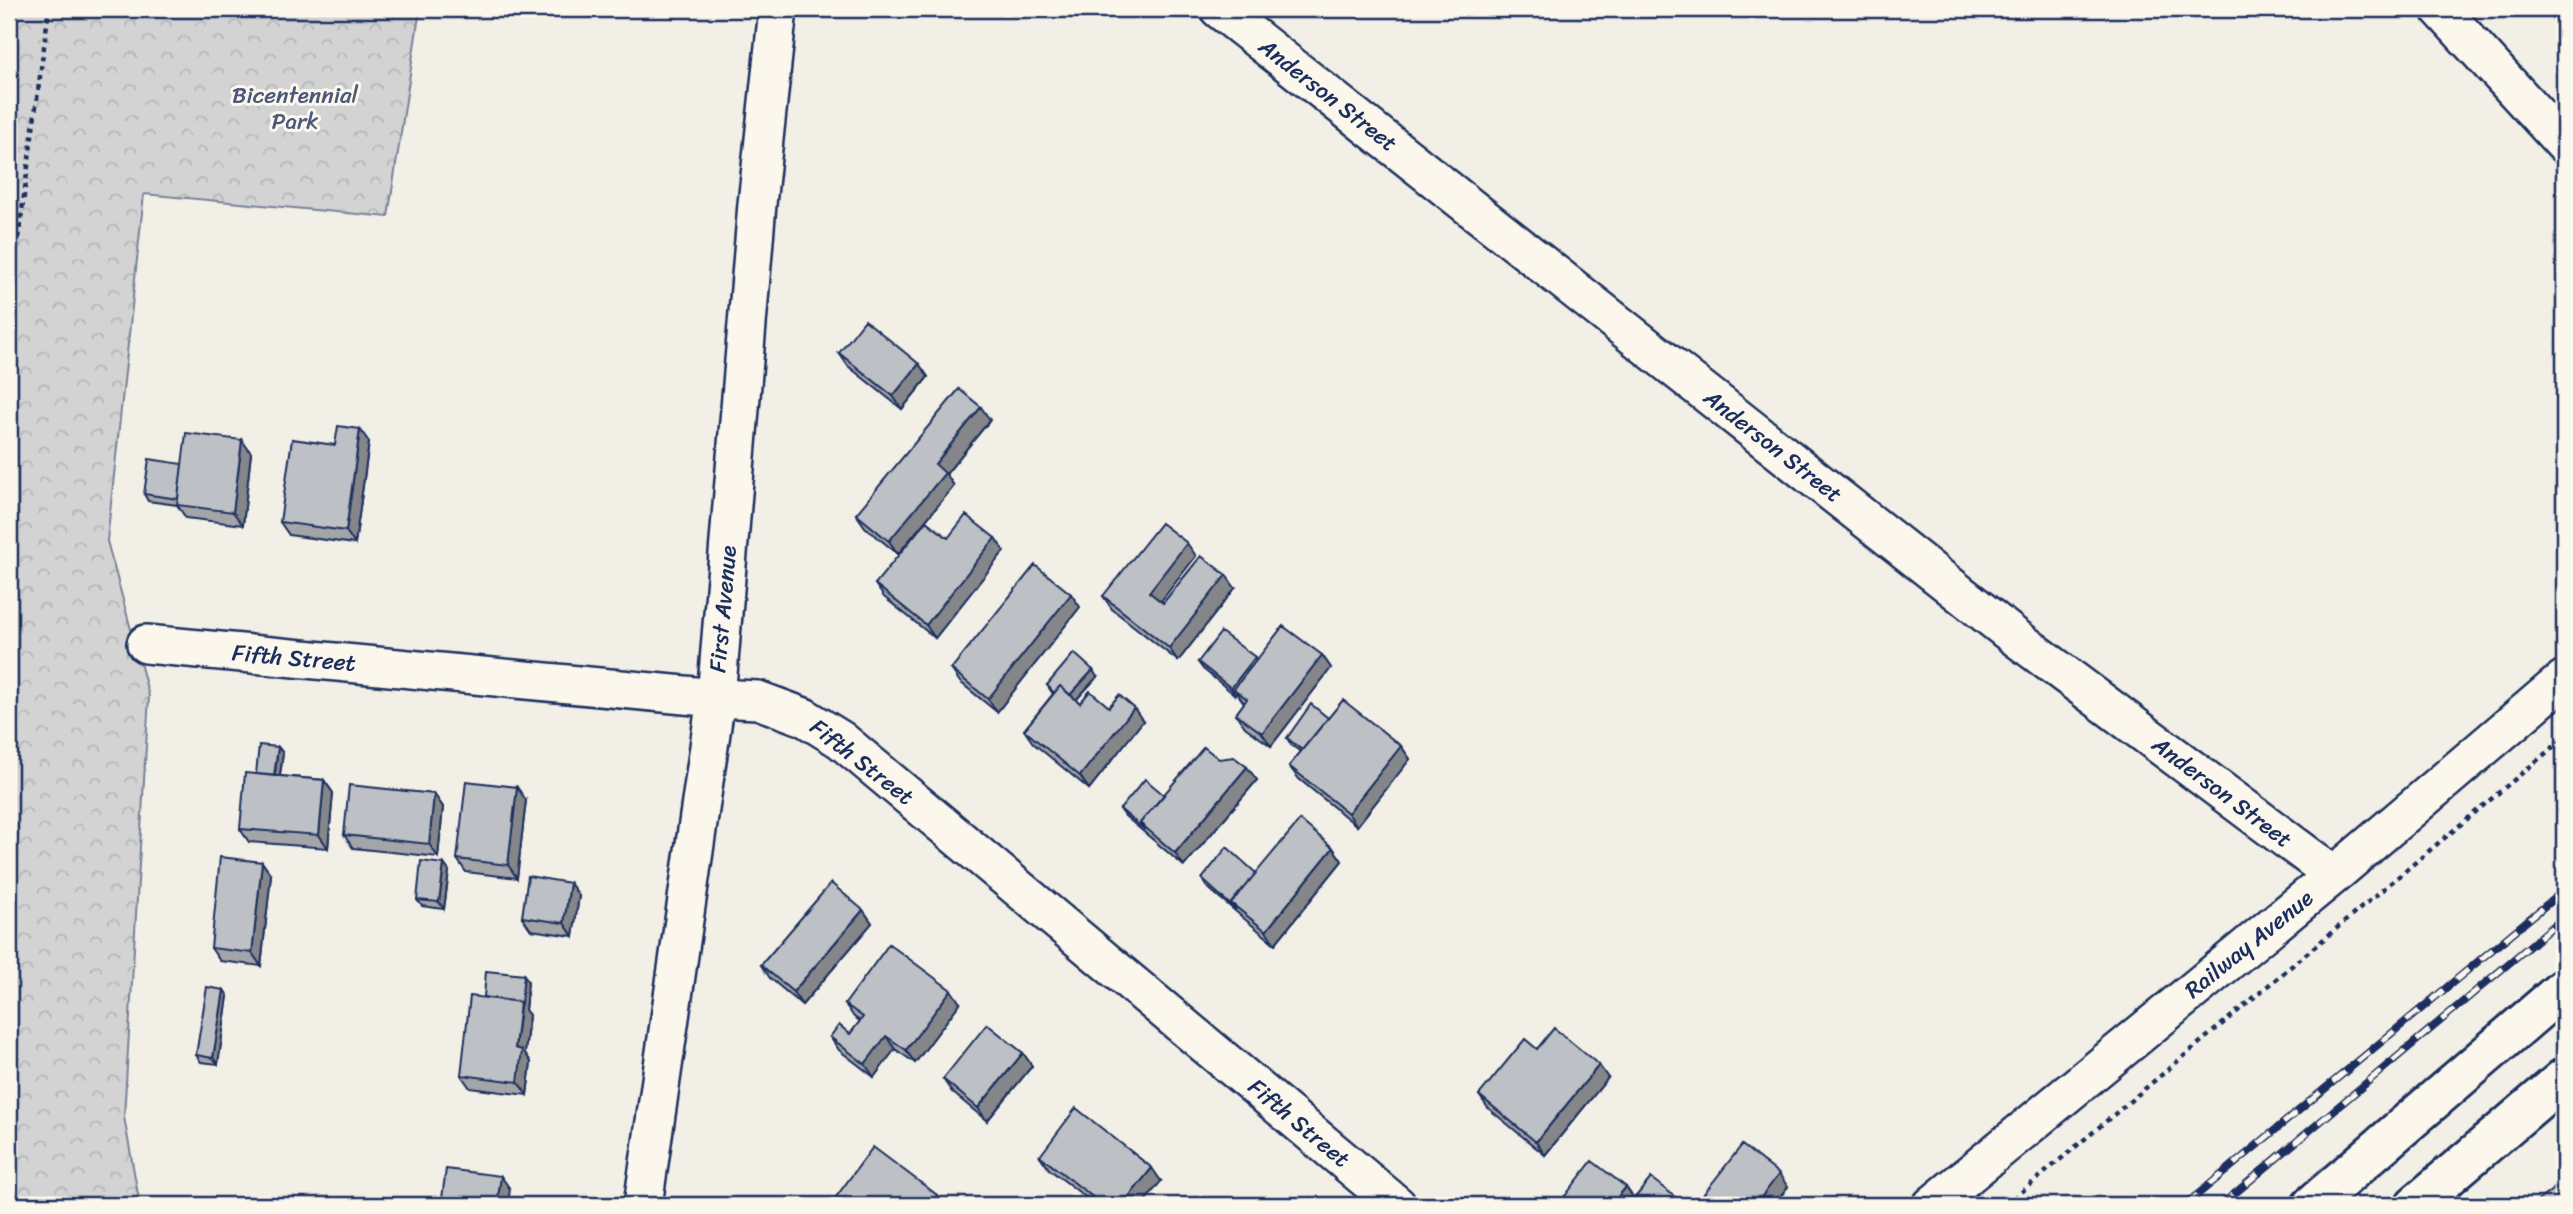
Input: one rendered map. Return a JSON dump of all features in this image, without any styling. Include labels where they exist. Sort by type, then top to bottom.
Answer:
[{"type":"main road","points":[[2312,1205],[2564,988]]},
{"type":"main road","points":[[2415,1205],[2564,1079]]},
{"type":"street","name":"First Avenue","points":[[643,1205],[716,698],[757,204],[778,9]]},
{"type":"street","name":"Anderson Street","points":[[1219,9],[2015,637],[2334,875]]},
{"type":"street","points":[[2441,9],[2564,144]]},
{"type":"street","name":"Fifth Street","points":[[146,644],[758,700],[804,717],[841,740],[1397,1205]]},
{"type":"street","name":"Railway Avenue","points":[[1932,1205],[2334,875],[2564,679]]},
{"type":"path","points":[[9,308],[48,9]]},
{"type":"path","points":[[2006,1205],[2564,738]]},
{"type":"green space","name":"Bicentennial Park","points":[[9,9],[420,9],[388,217],[144,194],[107,541],[149,696],[124,1117],[140,1205],[9,1205]]},
{"type":"building","points":[[865,320],[919,364],[893,396],[839,353]]},
{"type":"building","points":[[959,389],[981,407],[935,464],[945,473],[889,541],[856,514]]},
{"type":"building","points":[[338,426],[360,429],[346,531],[280,522],[292,439],[335,445]]},
{"type":"building","points":[[186,433],[242,440],[233,512],[177,505]]},
{"type":"building","points":[[149,459],[182,464],[178,499],[144,494]]},
{"type":"building","points":[[966,515],[995,538],[926,625],[875,584],[926,521],[948,538]]},
{"type":"building","points":[[1161,523],[1187,543],[1149,592],[1163,603],[1201,556],[1226,575],[1169,648],[1103,596]]},
{"type":"building","points":[[1035,565],[1071,594],[988,699],[951,669]]},
{"type":"building","points":[[1283,626],[1322,655],[1262,733],[1236,714],[1247,699],[1234,689]]},
{"type":"building","points":[[1221,632],[1255,657],[1231,688],[1198,662]]},
{"type":"building","points":[[1074,653],[1093,670],[1070,695],[1060,686],[1054,693],[1047,685]]},
{"type":"building","points":[[1060,686],[1080,703],[1090,691],[1109,707],[1119,695],[1134,708],[1080,776],[1024,730]]},
{"type":"building","points":[[1343,700],[1401,746],[1348,813],[1289,766]]},
{"type":"building","points":[[1311,704],[1328,718],[1302,750],[1287,738]]},
{"type":"building","points":[[259,745],[278,747],[274,776],[256,774]]},
{"type":"building","points":[[1204,747],[1219,759],[1234,757],[1247,767],[1175,853],[1140,823]]},
{"type":"building","points":[[245,773],[324,780],[319,835],[240,829]]},
{"type":"building","points":[[1145,779],[1164,795],[1140,823],[1145,830],[1120,809]]},
{"type":"building","points":[[466,781],[517,787],[508,865],[457,859]]},
{"type":"building","points":[[349,785],[434,794],[429,844],[344,835]]},
{"type":"building","points":[[1300,820],[1333,848],[1266,931],[1231,903]]},
{"type":"building","points":[[1227,847],[1256,873],[1231,903],[1236,910],[1202,879]]},
{"type":"building","points":[[220,857],[262,862],[252,953],[211,948]]},
{"type":"building","points":[[421,861],[444,864],[439,902],[417,900]]},
{"type":"building","points":[[528,876],[570,883],[564,923],[522,917]]},
{"type":"building","points":[[831,883],[863,910],[793,992],[761,965]]},
{"type":"building","points":[[889,944],[951,990],[906,1050],[886,1036],[865,1064],[830,1037],[839,1025],[850,1034],[863,1017],[845,1004]]},
{"type":"building","points":[[486,971],[524,975],[521,1003],[484,997]]},
{"type":"building","points":[[207,987],[224,990],[213,1058],[196,1055]]},
{"type":"building","points":[[470,996],[520,1002],[515,1048],[522,1050],[518,1082],[461,1075]]},
{"type":"building","points":[[987,1024],[1023,1053],[978,1108],[943,1079]]},
{"type":"building","points":[[1554,1028],[1599,1065],[1536,1142],[1479,1095],[1525,1039],[1537,1049]]},
{"type":"building","points":[[1076,1108],[1152,1168],[1122,1205],[1103,1205],[1040,1156]]},
{"type":"building","points":[[1742,1145],[1779,1174],[1755,1205],[1705,1205],[1699,1200]]},
{"type":"building","points":[[873,1147],[937,1195],[930,1205],[831,1204]]},
{"type":"building","points":[[1592,1161],[1626,1187],[1611,1205],[1576,1205],[1565,1196]]},
{"type":"building","points":[[446,1169],[501,1176],[497,1205],[441,1205]]},
{"type":"building","points":[[1651,1178],[1685,1205],[1629,1205]]},
{"type":"building","points":[[2564,1181],[2564,1205],[2532,1205]]},
{"type":"railway","points":[[2185,1205],[2564,890]]},
{"type":"railway","points":[[2221,1205],[2564,917]]}]
